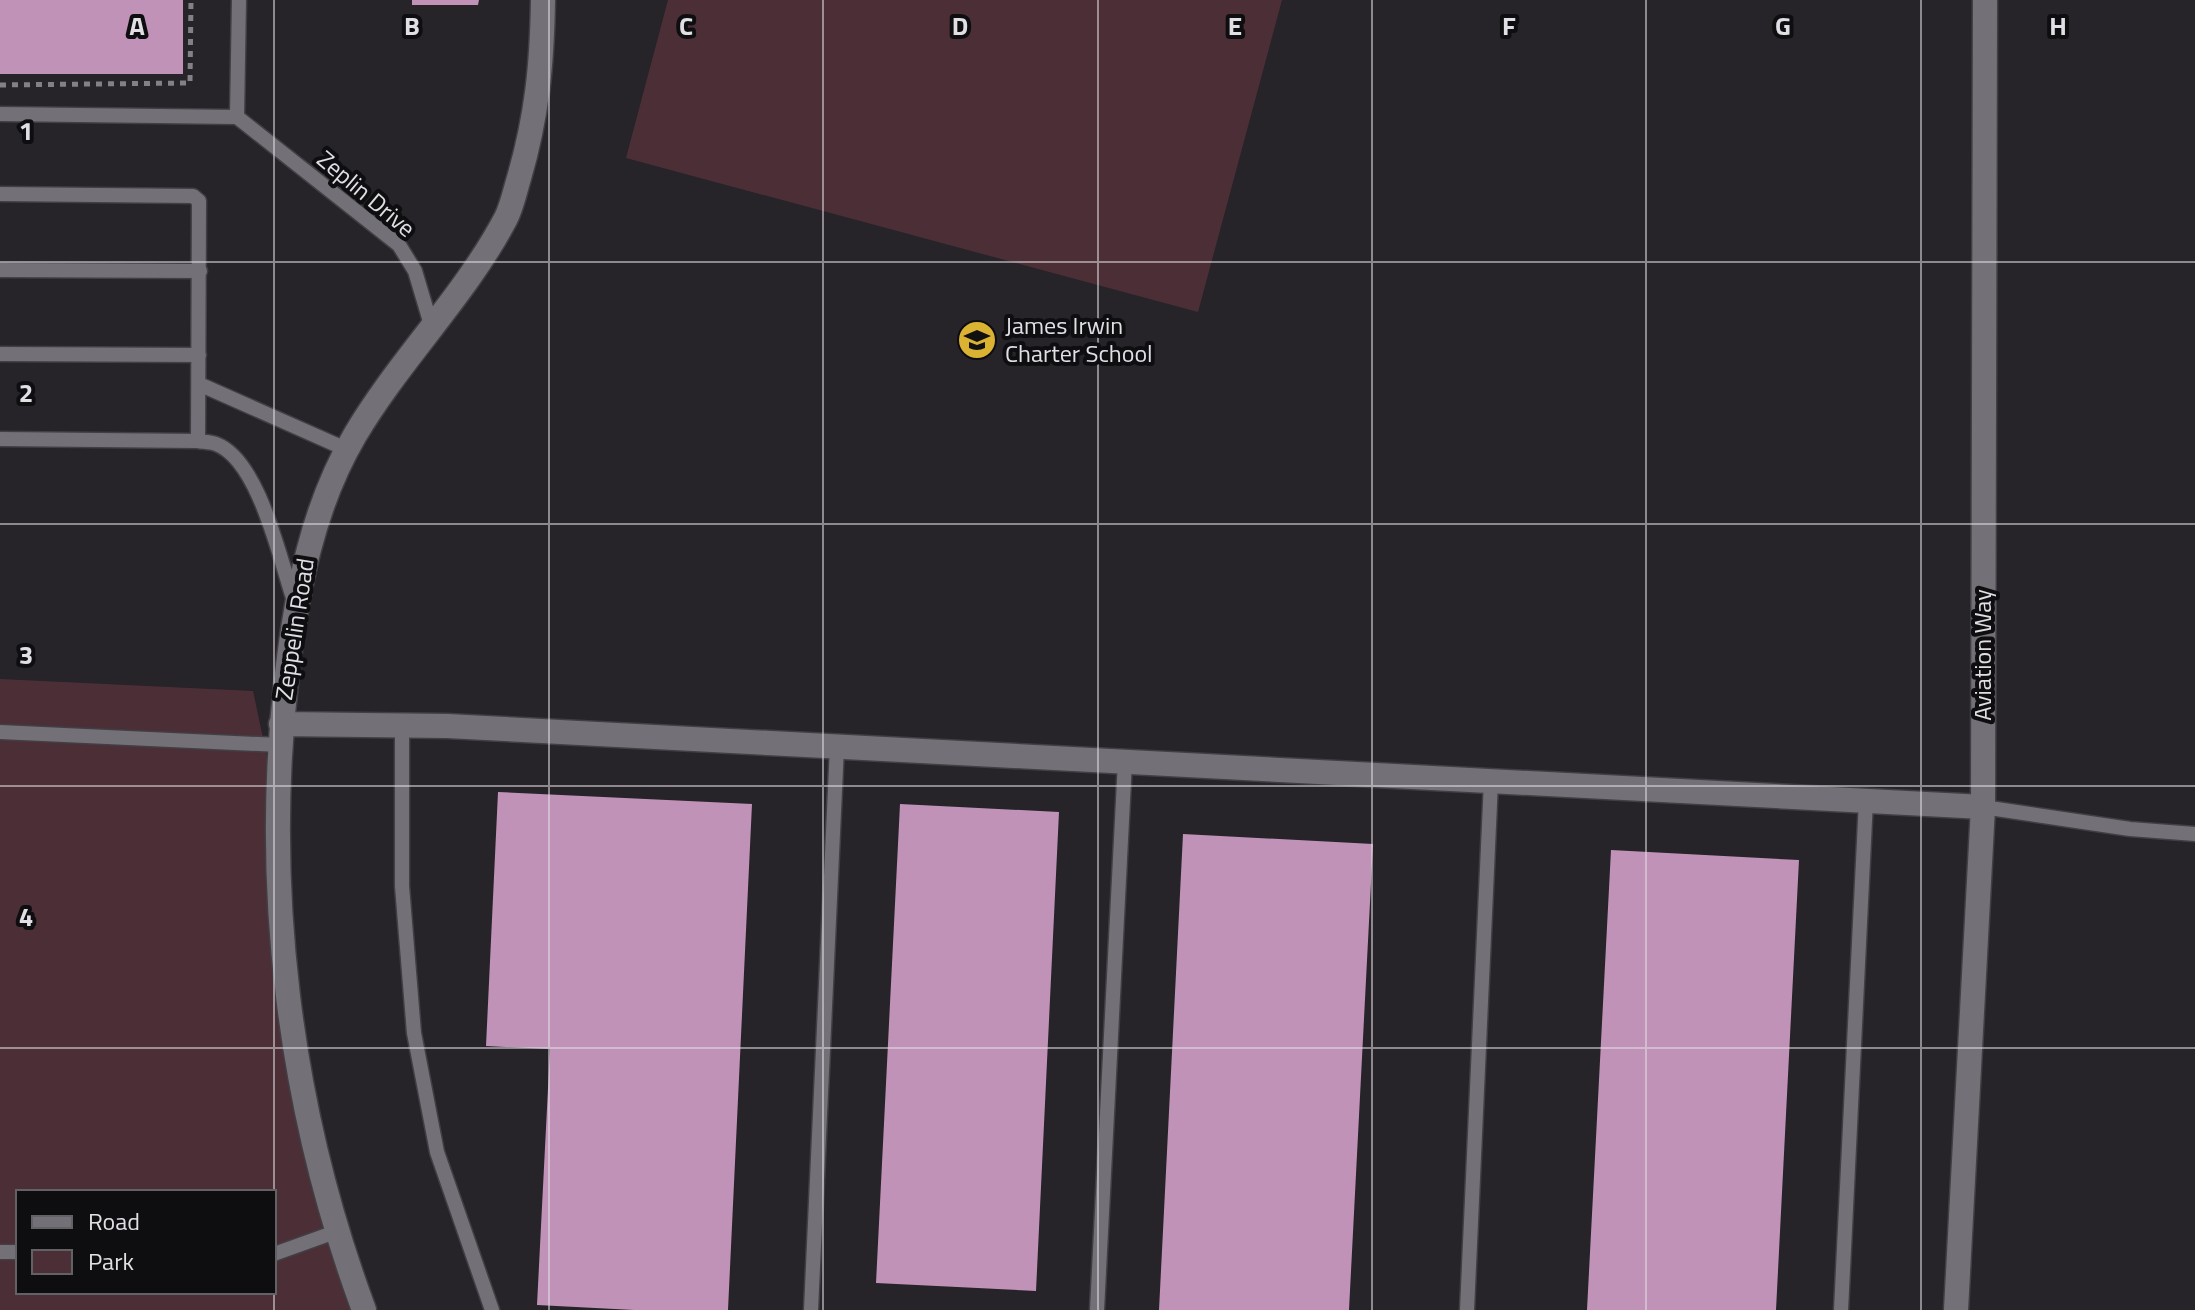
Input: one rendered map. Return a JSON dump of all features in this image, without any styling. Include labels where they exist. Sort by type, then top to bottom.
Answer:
[{"type":"street","name":"Zeppelin Road","points":[[364,1310],[338,1231],[304,1100],[289,999],[280,905],[278,809],[281,734],[295,605],[309,543],[355,435],[469,280],[508,215],[536,111],[542,63],[543,0]]},
{"type":"street","name":"Aviation Way","points":[[1956,1310],[1983,807],[1985,0]]},
{"type":"street","points":[[281,734],[402,725],[1983,807]]},
{"type":"lane","points":[[0,114],[237,117],[239,0]]},
{"type":"lane","name":"Zeplin Drive","points":[[237,117],[399,245],[415,271],[432,328]]},
{"type":"lane","points":[[0,194],[193,196],[199,201],[198,441]]},
{"type":"lane","points":[[0,270],[200,271]]},
{"type":"lane","points":[[0,354],[199,355]]},
{"type":"lane","points":[[199,384],[348,450]]},
{"type":"lane","points":[[0,439],[198,441],[218,445],[238,460],[256,486],[295,605]]},
{"type":"lane","points":[[402,725],[402,886],[414,1033],[437,1152],[492,1310]]},
{"type":"lane","points":[[0,732],[281,734]]},
{"type":"lane","points":[[811,1310],[837,746]]},
{"type":"lane","points":[[1097,1310],[1125,761]]},
{"type":"lane","points":[[1467,1310],[1491,781]]},
{"type":"lane","points":[[1841,1310],[1866,800]]},
{"type":"lane","points":[[1983,807],[2130,829],[2195,834]]},
{"type":"lane","points":[[276,1253],[338,1231]]},
{"type":"path","points":[[0,85],[190,83],[191,0]]},
{"type":"green space","points":[[668,0],[1282,0],[1198,312],[626,158]]},
{"type":"green space","points":[[0,679],[253,691],[278,809],[289,999],[366,1310],[0,1310]]},
{"type":"building","points":[[0,0],[183,0],[183,74],[0,74]]},
{"type":"building","points":[[412,0],[479,0],[478,5],[412,5]]},
{"type":"building","points":[[498,792],[752,804],[728,1310],[634,1310],[537,1305],[550,1049],[486,1046]]},
{"type":"building","points":[[900,804],[1059,812],[1036,1291],[876,1283]]},
{"type":"building","points":[[1183,834],[1373,844],[1349,1310],[1159,1310]]},
{"type":"building","points":[[1611,850],[1799,860],[1776,1310],[1587,1310]]},
{"type":"place","name":"James Irwin Charter School","points":[[977,340]]}]
